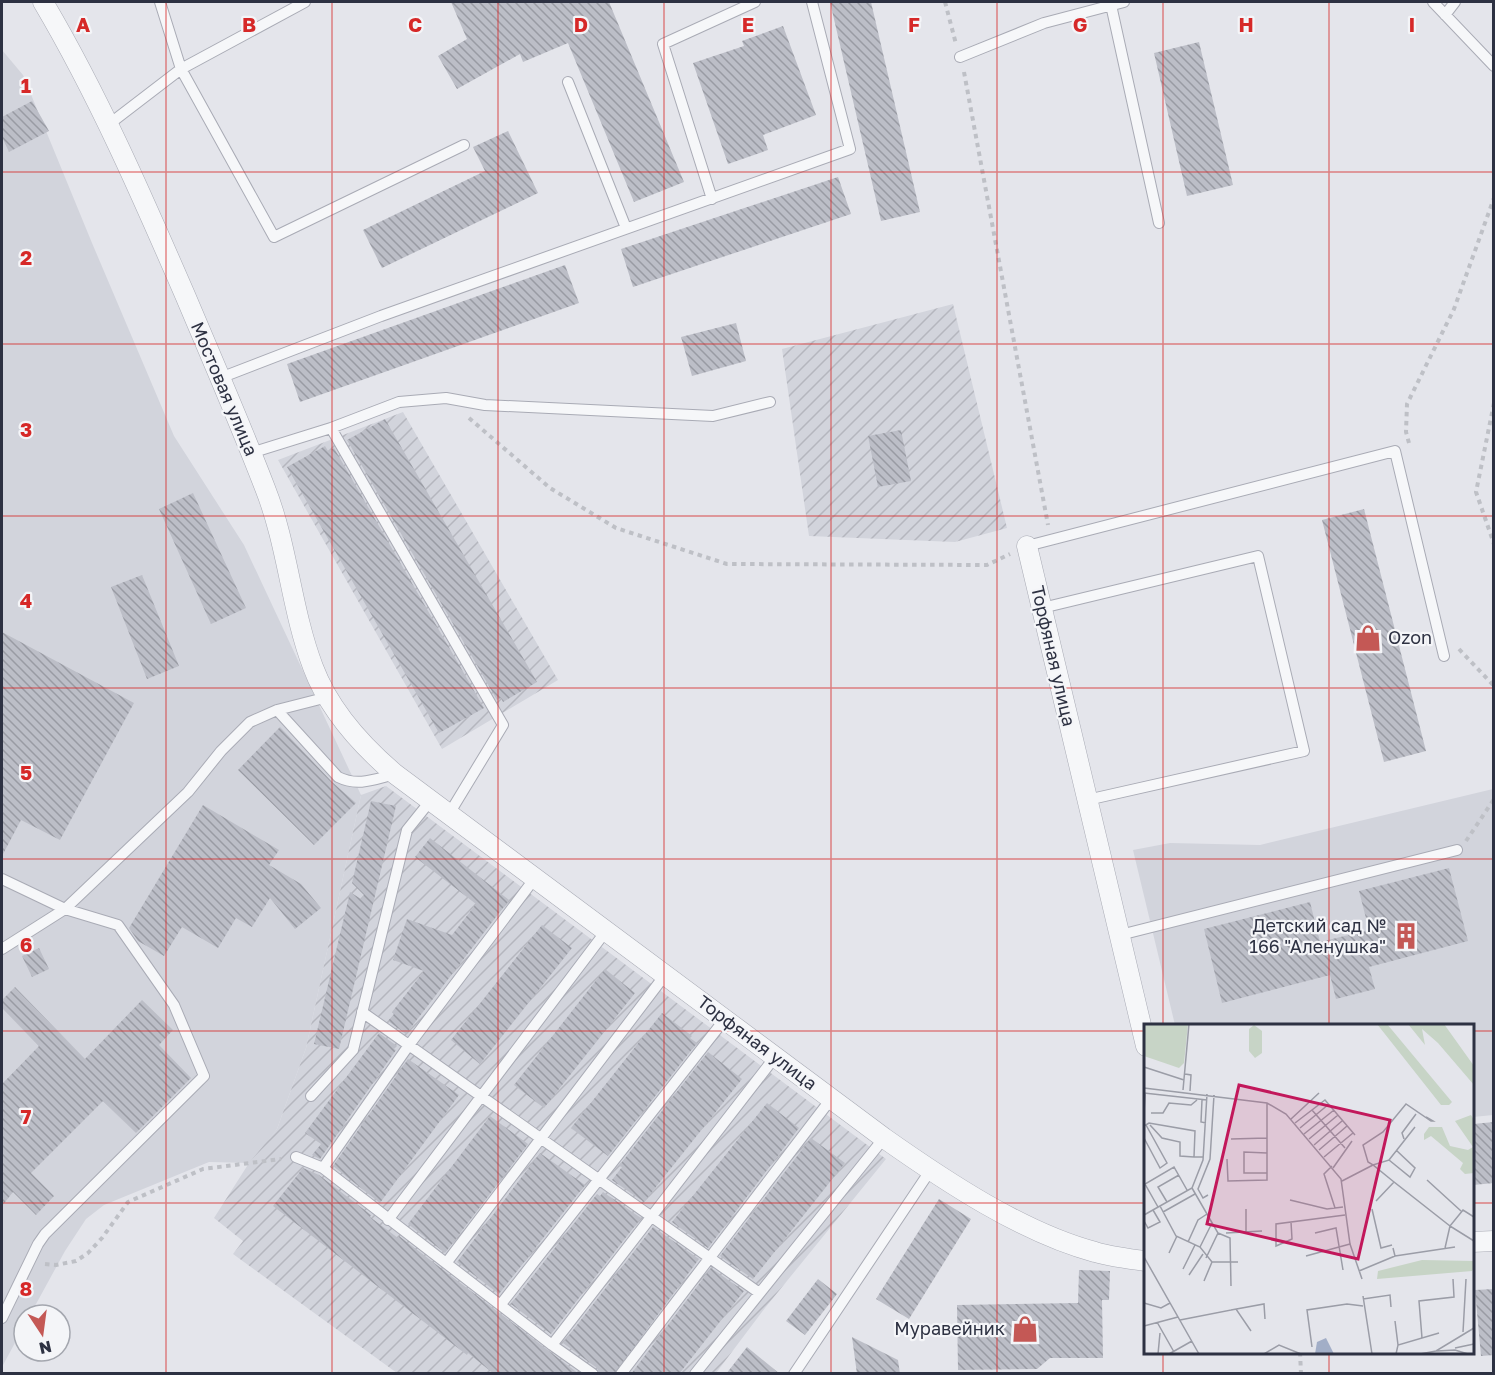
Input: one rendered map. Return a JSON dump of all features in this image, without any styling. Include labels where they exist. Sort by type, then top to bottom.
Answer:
[{"type":"street","name":"Мостовая улица","points":[[43,2],[108,124],[251,453],[277,524],[313,667],[338,713],[364,746],[395,774]]},
{"type":"street","name":"Торфяная улица","points":[[1027,546],[1144,1037]]},
{"type":"street","name":"Торфяная улица","points":[[395,774],[930,1171],[986,1203],[1064,1241],[1094,1252],[1144,1261]]},
{"type":"street","points":[[1474,1242],[1494,1241]]},
{"type":"lane","points":[[160,2],[182,69],[274,237],[464,145]]},
{"type":"lane","points":[[108,124],[182,69],[305,2]]},
{"type":"lane","points":[[712,199],[663,44],[755,2]]},
{"type":"lane","points":[[220,378],[381,316],[850,148],[812,2]]},
{"type":"lane","points":[[960,57],[1044,23],[1124,2]]},
{"type":"lane","points":[[1433,2],[1494,66]]},
{"type":"lane","points":[[1446,15],[1455,2]]},
{"type":"lane","points":[[1111,5],[1159,223]]},
{"type":"lane","points":[[568,82],[626,228]]},
{"type":"lane","points":[[251,453],[331,428],[399,402],[446,398],[485,405],[713,416],[770,402]]},
{"type":"lane","points":[[331,428],[503,725],[449,814]]},
{"type":"lane","points":[[1027,546],[1395,451],[1444,656]]},
{"type":"lane","points":[[1042,608],[1258,556],[1304,751],[1087,800]]},
{"type":"lane","points":[[2,949],[65,909],[188,792],[250,722],[278,710],[328,697]]},
{"type":"lane","points":[[278,710],[338,777],[349,782],[360,783],[395,774]]},
{"type":"lane","points":[[311,1096],[353,1050],[407,830],[431,800]]},
{"type":"lane","points":[[1120,935],[1457,850]]},
{"type":"lane","points":[[323,1168],[409,1045],[535,878]]},
{"type":"lane","points":[[2,879],[65,909],[118,925],[174,1005],[204,1076],[45,1234],[29,1261],[2,1318]]},
{"type":"lane","points":[[387,1220],[606,931]]},
{"type":"lane","points":[[447,1262],[665,975]]},
{"type":"lane","points":[[362,1012],[758,1292]]},
{"type":"lane","points":[[501,1304],[724,1019]]},
{"type":"lane","points":[[552,1345],[775,1057]]},
{"type":"lane","points":[[621,1374],[831,1099]]},
{"type":"lane","points":[[695,1374],[758,1292],[884,1138]]},
{"type":"lane","points":[[296,1157],[323,1168],[387,1220],[447,1262],[552,1345],[593,1374]]},
{"type":"lane","points":[[794,1374],[930,1171]]},
{"type":"path","points":[[945,2],[968,89],[1050,539]]},
{"type":"path","points":[[1409,443],[1406,432],[1407,404],[1454,309],[1494,198]]},
{"type":"path","points":[[446,398],[550,488],[616,528],[728,564],[987,565],[1027,546]]},
{"type":"path","points":[[1494,403],[1476,492],[1494,544]]},
{"type":"path","points":[[1457,638],[1460,650],[1494,686]]},
{"type":"path","points":[[1457,850],[1470,838],[1494,799]]},
{"type":"path","points":[[29,1261],[56,1265],[76,1261],[88,1253],[102,1238],[128,1202],[203,1169],[296,1157]]},
{"type":"path","points":[[1300,1354],[1301,1374]]},
{"type":"shaded area","points":[[2,50],[23,75],[174,436],[244,545],[361,795],[306,1048],[277,1129],[251,1163],[209,1162],[104,1205],[86,1219],[65,1251],[37,1303],[12,1303],[12,1348],[2,1367]]},
{"type":"shaded area","points":[[953,304],[1007,528],[955,542],[809,536],[782,349]]},
{"type":"shaded area","points":[[403,412],[558,680],[442,749],[278,460]]},
{"type":"shaded area","points":[[386,786],[886,1159],[765,1308],[716,1373],[397,1373],[233,1254],[243,1241],[214,1218],[249,1163],[277,1129],[306,1048],[361,795]]},
{"type":"shaded area","points":[[1493,789],[1493,1115],[1474,1117],[1474,1024],[1175,1024],[1133,850],[1170,843],[1260,845]]},
{"type":"building","points":[[451,2],[609,2],[684,182],[634,202],[568,43],[523,62],[520,54],[457,89],[438,56],[467,39]]},
{"type":"building","points":[[830,2],[871,2],[920,212],[881,221]]},
{"type":"building","points":[[783,26],[816,115],[763,135],[768,150],[728,164],[693,63],[744,46],[742,41]]},
{"type":"building","points":[[1199,42],[1233,185],[1187,196],[1154,53]]},
{"type":"building","points":[[32,101],[49,131],[9,152],[2,137],[2,117]]},
{"type":"building","points":[[508,131],[538,193],[382,268],[363,230],[485,171],[473,147]]},
{"type":"building","points":[[838,177],[851,214],[633,287],[621,249]]},
{"type":"building","points":[[565,265],[579,303],[300,402],[287,364]]},
{"type":"building","points":[[736,323],[746,361],[692,376],[681,337]]},
{"type":"building","points":[[385,419],[537,682],[503,702],[501,698],[497,700],[347,440]]},
{"type":"building","points":[[901,430],[911,481],[878,487],[868,436]]},
{"type":"building","points":[[325,446],[328,451],[334,448],[484,708],[439,733],[287,467]]},
{"type":"building","points":[[193,493],[246,608],[211,624],[159,509]]},
{"type":"building","points":[[1364,509],[1426,751],[1384,762],[1322,520]]},
{"type":"building","points":[[142,575],[179,666],[147,679],[111,587]]},
{"type":"building","points":[[2,632],[134,703],[60,840],[21,820],[2,856]]},
{"type":"building","points":[[280,727],[332,782],[356,803],[314,845],[238,770]]},
{"type":"building","points":[[371,801],[396,806],[339,1049],[314,1044],[350,892],[361,899],[364,895],[352,883]]},
{"type":"building","points":[[203,805],[279,850],[269,865],[301,884],[321,908],[295,929],[270,898],[252,927],[236,918],[218,948],[182,927],[164,956],[138,941],[129,928]]},
{"type":"building","points":[[430,838],[509,900],[406,1034],[388,1021],[394,1014],[392,1012],[424,971],[393,960],[407,919],[452,935],[476,904],[415,857]]},
{"type":"building","name":"Детский сад № 166 \"Аленушка\"","points":[[1449,868],[1468,941],[1369,967],[1375,989],[1336,999],[1330,975],[1222,1003],[1204,929],[1310,902],[1320,942],[1369,930],[1359,891]]},
{"type":"building","points":[[542,925],[572,948],[480,1064],[451,1040]]},
{"type":"building","points":[[39,948],[49,969],[32,977],[22,956]]},
{"type":"building","points":[[605,969],[635,993],[544,1108],[514,1085]]},
{"type":"building","points":[[15,987],[85,1059],[142,1000],[173,1030],[159,1045],[191,1078],[136,1133],[103,1101],[31,1173],[54,1196],[36,1215],[13,1192],[2,1206],[2,1084],[39,1046],[2,1008],[2,1000]]},
{"type":"building","points":[[662,1013],[692,1036],[690,1038],[697,1043],[608,1156],[571,1128]]},
{"type":"building","points":[[379,1033],[397,1046],[394,1049],[396,1050],[320,1159],[312,1155],[321,1144],[305,1133]]},
{"type":"building","points":[[708,1052],[742,1079],[644,1202],[612,1180],[622,1167],[619,1166]]},
{"type":"building","points":[[408,1059],[459,1095],[380,1203],[333,1166]]},
{"type":"building","points":[[767,1103],[799,1128],[708,1248],[672,1222]]},
{"type":"building","points":[[490,1116],[528,1144],[445,1253],[408,1224]]},
{"type":"building","points":[[1494,1122],[1494,1183],[1474,1185],[1474,1124]]},
{"type":"building","points":[[811,1138],[845,1163],[753,1279],[720,1256]]},
{"type":"building","points":[[540,1153],[585,1185],[499,1294],[457,1262]]},
{"type":"building","points":[[303,1168],[319,1175],[371,1215],[370,1217],[398,1238],[399,1236],[579,1374],[494,1374],[468,1353],[467,1355],[273,1206]]},
{"type":"building","points":[[603,1192],[641,1218],[551,1334],[511,1304],[597,1194],[600,1196]]},
{"type":"building","points":[[939,1199],[971,1219],[909,1319],[876,1299]]},
{"type":"building","points":[[653,1227],[699,1259],[614,1374],[600,1374],[597,1368],[563,1343]]},
{"type":"building","points":[[711,1268],[744,1291],[679,1374],[631,1374]]},
{"type":"building","points":[[1079,1270],[1110,1271],[1109,1300],[1102,1300],[1103,1358],[1050,1358],[1037,1369],[958,1370],[957,1305],[1078,1303]]},
{"type":"building","points":[[818,1279],[837,1294],[805,1335],[786,1321]]},
{"type":"building","points":[[1494,1289],[1494,1355],[1481,1356],[1475,1290]]},
{"type":"building","points":[[852,1337],[898,1360],[900,1374],[857,1374]]},
{"type":"building","points":[[747,1347],[780,1374],[726,1374]]},
{"type":"place","name":"Ozon","points":[[1368,638]]},
{"type":"place","name":"Детский сад № 166 \"Аленушка\"","points":[[1406,936]]},
{"type":"place","name":"Муравейник","points":[[1025,1329]]}]
